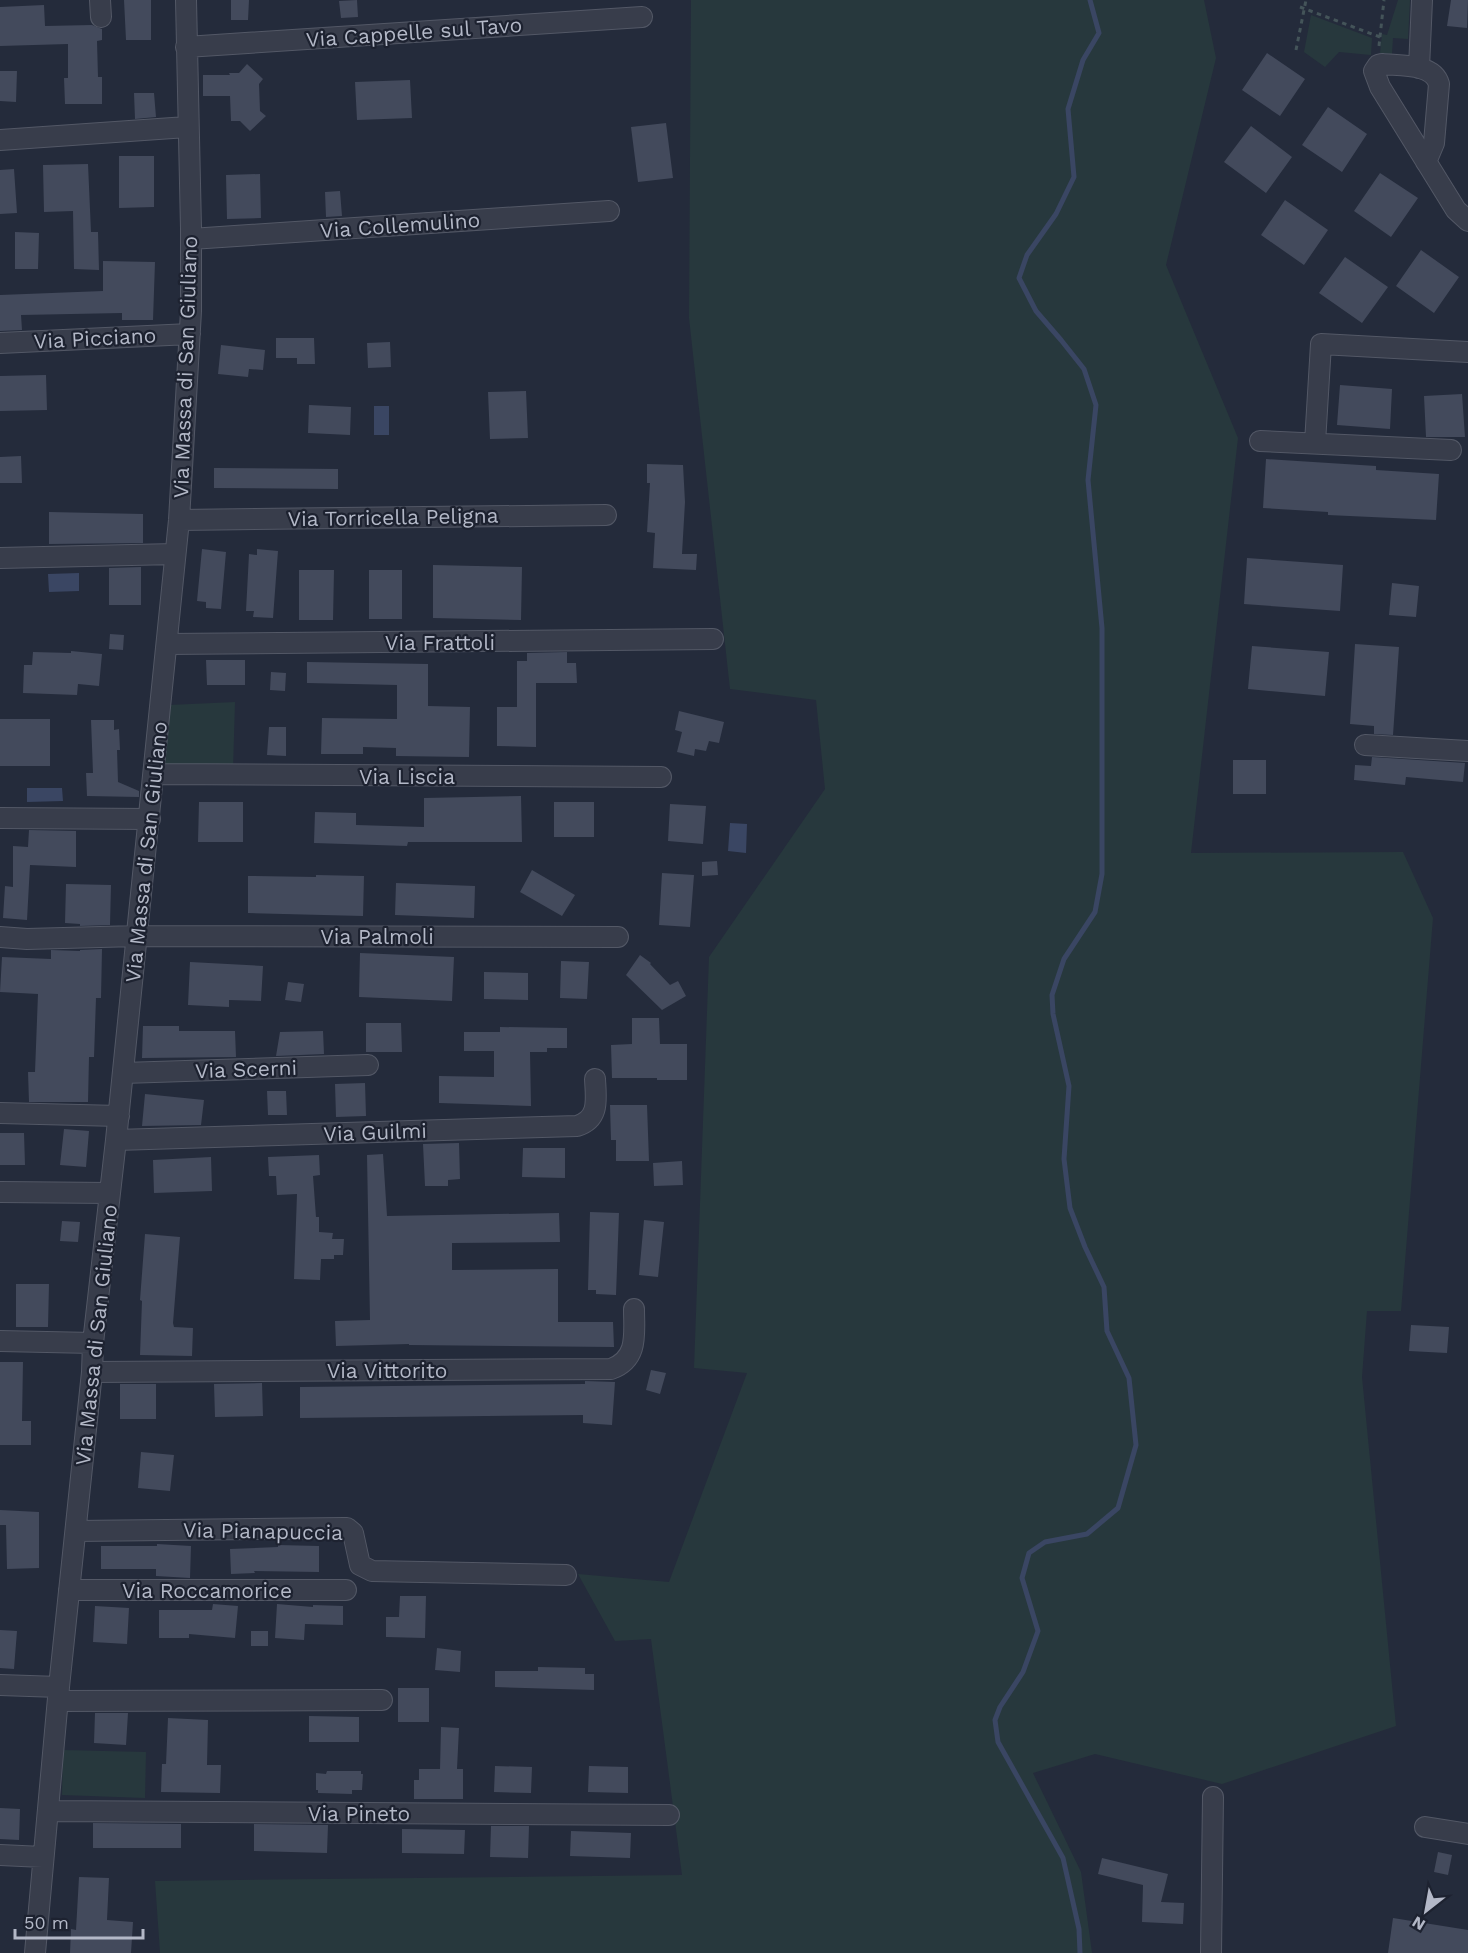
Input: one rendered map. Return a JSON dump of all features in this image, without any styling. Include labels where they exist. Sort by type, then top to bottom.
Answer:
[{"type":"street","name":"Via Massa di San Giuliano","points":[[34,1953],[93,1343],[150,819],[178,520],[190,333],[191,238],[186,0]]},
{"type":"street","points":[[1419,68],[1422,0]]},
{"type":"street","name":"Via Cappelle sul Tavo","points":[[186,47],[642,16]]},
{"type":"street","points":[[1426,162],[1434,143],[1439,84],[1434,73],[1419,68],[1382,64],[1375,72],[1380,87],[1426,162],[1456,210],[1468,221]]},
{"type":"street","points":[[0,140],[187,128]]},
{"type":"street","name":"Via Collemulino","points":[[191,238],[609,211]]},
{"type":"street","name":"Via Picciano","points":[[0,343],[190,333]]},
{"type":"street","points":[[1315,443],[1321,345],[1467,348]]},
{"type":"street","points":[[1260,441],[1451,450]]},
{"type":"street","name":"Via Torricella Peligna","points":[[178,520],[606,514]]},
{"type":"street","points":[[0,558],[175,554]]},
{"type":"street","name":"Via Frattoli","points":[[167,644],[713,639]]},
{"type":"street","points":[[1365,745],[1468,751]]},
{"type":"street","name":"Via Liscia","points":[[154,774],[661,777]]},
{"type":"street","points":[[0,818],[150,819]]},
{"type":"street","name":"Via Palmoli","points":[[0,937],[27,939],[137,936],[618,937]]},
{"type":"street","name":"Via Scerni","points":[[123,1073],[368,1065]]},
{"type":"street","name":"Via Guilmi","points":[[116,1140],[577,1126],[586,1122],[595,1110],[597,1102],[595,1079]]},
{"type":"street","points":[[0,1113],[119,1116]]},
{"type":"street","points":[[0,1192],[110,1192]]},
{"type":"street","name":"Via Vittorito","points":[[92,1372],[611,1369],[622,1364],[631,1354],[634,1342],[634,1309]]},
{"type":"street","points":[[0,1341],[93,1343]]},
{"type":"street","name":"Via Pianapuccia","points":[[76,1531],[347,1528],[355,1536],[360,1565],[372,1571],[567,1575]]},
{"type":"street","name":"Via Roccamorice","points":[[69,1590],[345,1590]]},
{"type":"street","points":[[0,1685],[59,1694],[382,1700]]},
{"type":"street","points":[[1211,1953],[1213,1797]]},
{"type":"street","name":"Via Pineto","points":[[48,1811],[669,1815]]},
{"type":"street","points":[[1425,1827],[1468,1834]]},
{"type":"street","points":[[0,1856],[43,1857]]},
{"type":"path","points":[[1296,50],[1302,7],[1306,0]]},
{"type":"path","points":[[1375,72],[1384,0]]},
{"type":"path","points":[[1302,7],[1380,37]]},
{"type":"shaded area","points":[[691,0],[1204,0],[1216,58],[1166,265],[1238,438],[1191,853],[1403,852],[1433,918],[1401,1311],[1367,1311],[1362,1377],[1396,1726],[1222,1784],[1095,1754],[1033,1773],[1081,1872],[1092,1953],[160,1953],[155,1881],[682,1875],[651,1639],[615,1641],[578,1574],[669,1582],[747,1373],[694,1368],[709,957],[825,789],[816,700],[730,689],[689,318]]},
{"type":"shaded area","points":[[1398,0],[1410,0],[1408,39],[1393,38],[1392,54],[1380,53],[1382,34],[1387,35]]},
{"type":"shaded area","points":[[1311,15],[1372,38],[1371,55],[1339,52],[1325,67],[1304,52]]},
{"type":"shaded area","points":[[235,702],[233,771],[164,770],[169,705]]},
{"type":"shaded area","points":[[63,1750],[146,1752],[145,1798],[62,1795]]},
{"type":"water","points":[[374,406],[389,406],[389,435],[374,435]]},
{"type":"water","points":[[79,573],[79,591],[49,592],[48,574]]},
{"type":"water","points":[[27,788],[62,788],[63,801],[27,802]]},
{"type":"water","points":[[730,823],[747,824],[746,853],[728,851]]},
{"type":"building","points":[[124,0],[151,0],[151,40],[126,40]]},
{"type":"building","points":[[231,0],[249,0],[248,20],[231,20]]},
{"type":"building","points":[[357,0],[358,17],[341,18],[339,1]]},
{"type":"building","points":[[1451,0],[1468,0],[1467,28],[1447,26]]},
{"type":"building","points":[[44,5],[45,26],[92,25],[102,29],[102,40],[97,41],[98,77],[102,77],[102,104],[65,104],[64,78],[68,78],[68,44],[0,46],[0,7]]},
{"type":"building","points":[[1267,53],[1305,79],[1280,116],[1242,90]]},
{"type":"building","points":[[247,64],[263,79],[259,84],[260,111],[266,116],[250,131],[240,121],[231,121],[230,96],[203,96],[203,75],[239,73]]},
{"type":"building","points":[[0,71],[17,71],[16,102],[0,101]]},
{"type":"building","points":[[410,80],[412,118],[357,120],[355,82]]},
{"type":"building","points":[[134,93],[154,93],[156,117],[135,119]]},
{"type":"building","points":[[1328,107],[1367,134],[1342,172],[1302,145]]},
{"type":"building","points":[[666,123],[673,178],[638,182],[631,127]]},
{"type":"building","points":[[1251,126],[1292,157],[1266,193],[1224,162]]},
{"type":"building","points":[[119,156],[154,156],[154,207],[119,208]]},
{"type":"building","points":[[88,164],[91,232],[98,232],[99,270],[74,269],[73,211],[44,212],[43,165]]},
{"type":"building","points":[[14,169],[17,213],[0,214],[0,170]]},
{"type":"building","points":[[1380,173],[1418,198],[1391,237],[1354,211]]},
{"type":"building","points":[[260,174],[261,218],[227,219],[226,175]]},
{"type":"building","points":[[340,191],[342,216],[326,217],[325,192]]},
{"type":"building","points":[[1285,200],[1328,230],[1304,265],[1261,235]]},
{"type":"building","points":[[15,232],[39,233],[38,269],[15,269]]},
{"type":"building","points":[[1421,250],[1459,277],[1434,313],[1396,286]]},
{"type":"building","points":[[1345,257],[1388,287],[1362,323],[1319,293]]},
{"type":"building","points":[[103,261],[155,262],[153,320],[122,320],[122,313],[21,315],[22,330],[0,331],[0,295],[103,291]]},
{"type":"building","points":[[276,338],[314,338],[315,364],[297,364],[297,358],[276,358]]},
{"type":"building","points":[[390,342],[391,367],[368,368],[367,343]]},
{"type":"building","points":[[221,345],[265,350],[263,370],[249,369],[248,377],[218,374]]},
{"type":"building","points":[[46,375],[47,410],[0,411],[0,376]]},
{"type":"building","points":[[1340,385],[1392,389],[1390,429],[1337,425]]},
{"type":"building","points":[[526,391],[528,438],[490,439],[488,392]]},
{"type":"building","points":[[1462,394],[1465,437],[1426,437],[1424,396]]},
{"type":"building","points":[[309,405],[351,407],[350,435],[308,433]]},
{"type":"building","points":[[21,456],[22,483],[0,483],[0,457]]},
{"type":"building","points":[[1266,459],[1376,466],[1376,470],[1439,474],[1436,520],[1328,515],[1328,512],[1263,508]]},
{"type":"building","points":[[647,464],[683,465],[685,502],[682,554],[697,554],[696,570],[653,568],[655,533],[647,532],[650,483],[647,483]]},
{"type":"building","points":[[214,468],[338,469],[338,489],[214,488]]},
{"type":"building","points":[[49,512],[143,514],[143,543],[49,544]]},
{"type":"building","points":[[202,549],[226,552],[221,609],[206,608],[206,602],[197,601]]},
{"type":"building","points":[[257,549],[278,551],[273,618],[253,617],[254,611],[246,611],[249,554],[257,555]]},
{"type":"building","points":[[1247,558],[1343,565],[1340,611],[1244,604]]},
{"type":"building","points":[[433,565],[522,567],[521,620],[433,618]]},
{"type":"building","points":[[141,567],[141,605],[109,605],[109,568]]},
{"type":"building","points":[[299,570],[334,570],[333,620],[299,620]]},
{"type":"building","points":[[369,570],[402,570],[402,619],[369,619]]},
{"type":"building","points":[[1392,583],[1419,586],[1416,617],[1389,615]]},
{"type":"building","points":[[110,634],[124,635],[123,650],[109,649]]},
{"type":"building","points":[[1355,644],[1399,647],[1393,735],[1374,734],[1374,726],[1350,724]]},
{"type":"building","points":[[1252,646],[1329,652],[1325,696],[1248,689]]},
{"type":"building","points":[[71,651],[102,654],[99,686],[78,684],[77,695],[23,693],[24,665],[32,665],[33,652],[71,653]]},
{"type":"building","points":[[567,652],[567,663],[576,663],[577,683],[536,683],[536,747],[497,746],[497,707],[517,707],[517,661],[527,661],[527,653]]},
{"type":"building","points":[[206,660],[245,660],[245,685],[207,685]]},
{"type":"building","points":[[307,662],[428,664],[428,706],[470,707],[469,757],[396,756],[396,748],[363,747],[363,754],[321,754],[322,718],[397,719],[397,685],[307,683]]},
{"type":"building","points":[[271,672],[286,673],[285,691],[270,690]]},
{"type":"building","points":[[679,711],[724,722],[719,743],[709,741],[706,751],[695,749],[694,756],[677,752],[682,732],[675,730]]},
{"type":"building","points":[[0,719],[50,719],[50,766],[0,766]]},
{"type":"building","points":[[91,720],[114,720],[114,730],[119,729],[118,782],[139,791],[139,797],[87,796],[86,773],[93,773]]},
{"type":"building","points":[[269,727],[286,727],[286,756],[267,755]]},
{"type":"building","points":[[1372,757],[1465,763],[1463,782],[1406,777],[1405,785],[1354,780],[1355,765],[1371,766]]},
{"type":"building","points":[[1233,760],[1266,760],[1266,794],[1233,794]]},
{"type":"building","points":[[521,796],[522,842],[408,842],[407,846],[314,843],[315,812],[356,813],[356,825],[424,827],[424,798]]},
{"type":"building","points":[[199,802],[243,802],[243,842],[198,842]]},
{"type":"building","points":[[554,802],[594,802],[594,837],[554,837]]},
{"type":"building","points":[[670,804],[706,806],[703,844],[668,841]]},
{"type":"building","points":[[29,830],[76,831],[76,867],[30,865],[27,920],[3,918],[5,886],[13,887],[13,846],[28,847]]},
{"type":"building","points":[[717,861],[718,875],[702,876],[702,862]]},
{"type":"building","points":[[532,870],[575,895],[562,916],[520,892]]},
{"type":"building","points":[[662,873],[694,875],[690,927],[659,925]]},
{"type":"building","points":[[316,875],[364,876],[363,916],[248,913],[248,876],[316,877]]},
{"type":"building","points":[[396,883],[475,886],[474,918],[395,915]]},
{"type":"building","points":[[66,884],[111,885],[110,925],[80,926],[80,924],[65,923]]},
{"type":"building","points":[[102,949],[101,998],[96,998],[94,1057],[89,1057],[88,1102],[29,1102],[28,1072],[35,1072],[38,994],[0,992],[2,957],[51,959],[51,950]]},
{"type":"building","points":[[360,953],[454,957],[452,1001],[359,997]]},
{"type":"building","points":[[640,955],[651,963],[670,985],[678,981],[686,996],[662,1010],[626,975]]},
{"type":"building","points":[[561,961],[589,962],[587,999],[560,998]]},
{"type":"building","points":[[190,962],[263,966],[261,1001],[229,1000],[229,1007],[188,1005]]},
{"type":"building","points":[[484,972],[528,973],[528,1000],[484,999]]},
{"type":"building","points":[[288,982],[304,984],[301,1002],[285,1000]]},
{"type":"building","points":[[632,1018],[659,1018],[660,1044],[687,1044],[687,1080],[612,1078],[611,1045],[632,1044]]},
{"type":"building","points":[[366,1023],[401,1023],[402,1052],[366,1052]]},
{"type":"building","points":[[143,1026],[179,1026],[179,1031],[235,1031],[236,1057],[142,1058]]},
{"type":"building","points":[[500,1027],[567,1028],[567,1048],[547,1048],[547,1052],[530,1052],[531,1106],[439,1103],[439,1076],[494,1077],[494,1051],[464,1051],[464,1032],[500,1032]]},
{"type":"building","points":[[323,1031],[324,1054],[276,1056],[280,1032]]},
{"type":"building","points":[[365,1083],[366,1116],[336,1117],[335,1084]]},
{"type":"building","points":[[267,1091],[286,1091],[287,1115],[268,1115]]},
{"type":"building","points":[[145,1094],[204,1100],[201,1125],[142,1126]]},
{"type":"building","points":[[610,1105],[647,1105],[649,1161],[616,1161],[616,1140],[611,1140]]},
{"type":"building","points":[[64,1129],[89,1131],[86,1167],[60,1165]]},
{"type":"building","points":[[0,1133],[24,1133],[25,1165],[0,1165]]},
{"type":"building","points":[[459,1143],[460,1179],[448,1180],[448,1186],[425,1186],[423,1144]]},
{"type":"building","points":[[523,1148],[565,1148],[565,1178],[522,1177]]},
{"type":"building","points":[[383,1154],[387,1216],[559,1213],[560,1242],[452,1243],[452,1270],[558,1269],[558,1322],[613,1322],[614,1347],[409,1344],[336,1346],[335,1321],[370,1320],[367,1155]]},
{"type":"building","points":[[319,1155],[320,1175],[313,1176],[319,1232],[333,1233],[332,1239],[344,1239],[343,1255],[334,1255],[334,1259],[321,1259],[320,1280],[294,1279],[297,1194],[277,1195],[276,1176],[269,1176],[268,1157]]},
{"type":"building","points":[[211,1157],[212,1191],[154,1193],[153,1160]]},
{"type":"building","points":[[682,1161],[683,1185],[654,1186],[653,1163]]},
{"type":"building","points":[[590,1212],[619,1213],[616,1295],[596,1294],[596,1290],[588,1290]]},
{"type":"building","points":[[644,1220],[664,1222],[658,1277],[639,1275]]},
{"type":"building","points":[[62,1221],[80,1222],[78,1242],[60,1241]]},
{"type":"building","points":[[145,1234],[180,1237],[173,1323],[174,1327],[193,1328],[192,1356],[140,1355],[142,1301],[140,1300]]},
{"type":"building","points":[[16,1284],[49,1284],[48,1327],[16,1327]]},
{"type":"building","points":[[1411,1325],[1449,1327],[1447,1353],[1409,1351]]},
{"type":"building","points":[[0,1362],[23,1362],[22,1421],[31,1421],[31,1445],[0,1445]]},
{"type":"building","points":[[651,1370],[666,1373],[660,1394],[646,1390]]},
{"type":"building","points":[[585,1381],[615,1382],[612,1425],[583,1423],[583,1415],[300,1418],[300,1387],[585,1384]]},
{"type":"building","points":[[262,1383],[263,1416],[215,1417],[214,1384]]},
{"type":"building","points":[[120,1384],[156,1384],[156,1419],[120,1419]]},
{"type":"building","points":[[141,1452],[174,1455],[170,1491],[138,1488]]},
{"type":"building","points":[[0,1510],[39,1512],[39,1568],[7,1569],[6,1525],[0,1525]]},
{"type":"building","points":[[157,1544],[191,1546],[190,1578],[156,1576],[156,1569],[101,1569],[101,1546],[157,1546]]},
{"type":"building","points":[[278,1545],[319,1546],[319,1572],[254,1571],[255,1573],[231,1574],[230,1549],[278,1547]]},
{"type":"building","points":[[400,1596],[426,1596],[425,1638],[386,1637],[386,1617],[399,1617]]},
{"type":"building","points":[[213,1604],[238,1606],[235,1638],[189,1634],[189,1638],[159,1638],[159,1610],[212,1610]]},
{"type":"building","points":[[277,1604],[313,1607],[313,1605],[343,1606],[343,1625],[305,1624],[304,1640],[275,1638]]},
{"type":"building","points":[[95,1606],[129,1608],[127,1644],[93,1642]]},
{"type":"building","points":[[0,1630],[17,1631],[14,1669],[0,1668]]},
{"type":"building","points":[[251,1631],[268,1631],[268,1646],[251,1646]]},
{"type":"building","points":[[437,1648],[461,1651],[460,1672],[435,1670]]},
{"type":"building","points":[[538,1667],[585,1668],[585,1674],[594,1674],[594,1690],[495,1687],[495,1671],[538,1671]]},
{"type":"building","points":[[398,1688],[429,1688],[429,1722],[398,1722]]},
{"type":"building","points":[[95,1713],[128,1713],[126,1745],[94,1743]]},
{"type":"building","points":[[309,1716],[359,1717],[359,1742],[309,1742]]},
{"type":"building","points":[[168,1718],[208,1720],[207,1765],[221,1765],[220,1793],[161,1792],[162,1764],[166,1764]]},
{"type":"building","points":[[441,1727],[459,1728],[457,1769],[463,1769],[463,1799],[414,1799],[414,1780],[419,1780],[419,1769],[440,1769]]},
{"type":"building","points":[[495,1766],[532,1767],[531,1793],[494,1792]]},
{"type":"building","points":[[589,1766],[628,1767],[628,1793],[588,1792]]},
{"type":"building","points":[[327,1771],[361,1771],[363,1774],[362,1790],[352,1790],[352,1794],[318,1793],[316,1773],[326,1774]]},
{"type":"building","points":[[0,1808],[20,1809],[19,1840],[0,1839]]},
{"type":"building","points":[[93,1823],[181,1824],[181,1848],[93,1848]]},
{"type":"building","points":[[254,1824],[328,1825],[327,1853],[254,1851]]},
{"type":"building","points":[[491,1826],[529,1826],[528,1858],[490,1857]]},
{"type":"building","points":[[402,1829],[465,1830],[464,1854],[402,1853]]},
{"type":"building","points":[[571,1831],[631,1833],[630,1858],[570,1856]]},
{"type":"building","points":[[1438,1852],[1452,1855],[1448,1875],[1434,1872]]},
{"type":"building","points":[[1102,1858],[1168,1874],[1161,1902],[1184,1903],[1183,1924],[1142,1922],[1143,1885],[1098,1874]]},
{"type":"building","points":[[79,1877],[109,1878],[107,1920],[133,1922],[131,1953],[70,1953],[71,1929],[76,1930]]},
{"type":"building","points":[[1393,1918],[1468,1930],[1468,1953],[1388,1953]]},
{"type":"waterway","points":[[1080,1953],[1079,1929],[1063,1858],[998,1742],[995,1720],[1000,1707],[1023,1672],[1038,1631],[1022,1578],[1029,1553],[1045,1542],[1087,1534],[1118,1508],[1136,1445],[1129,1378],[1107,1331],[1104,1287],[1070,1208],[1064,1159],[1069,1086],[1053,1014],[1052,995],[1064,959],[1095,912],[1102,874],[1102,628],[1088,480],[1096,405],[1084,369],[1036,311],[1019,278],[1027,255],[1056,214],[1074,177],[1068,109],[1083,60],[1099,33],[1090,0]]}]
